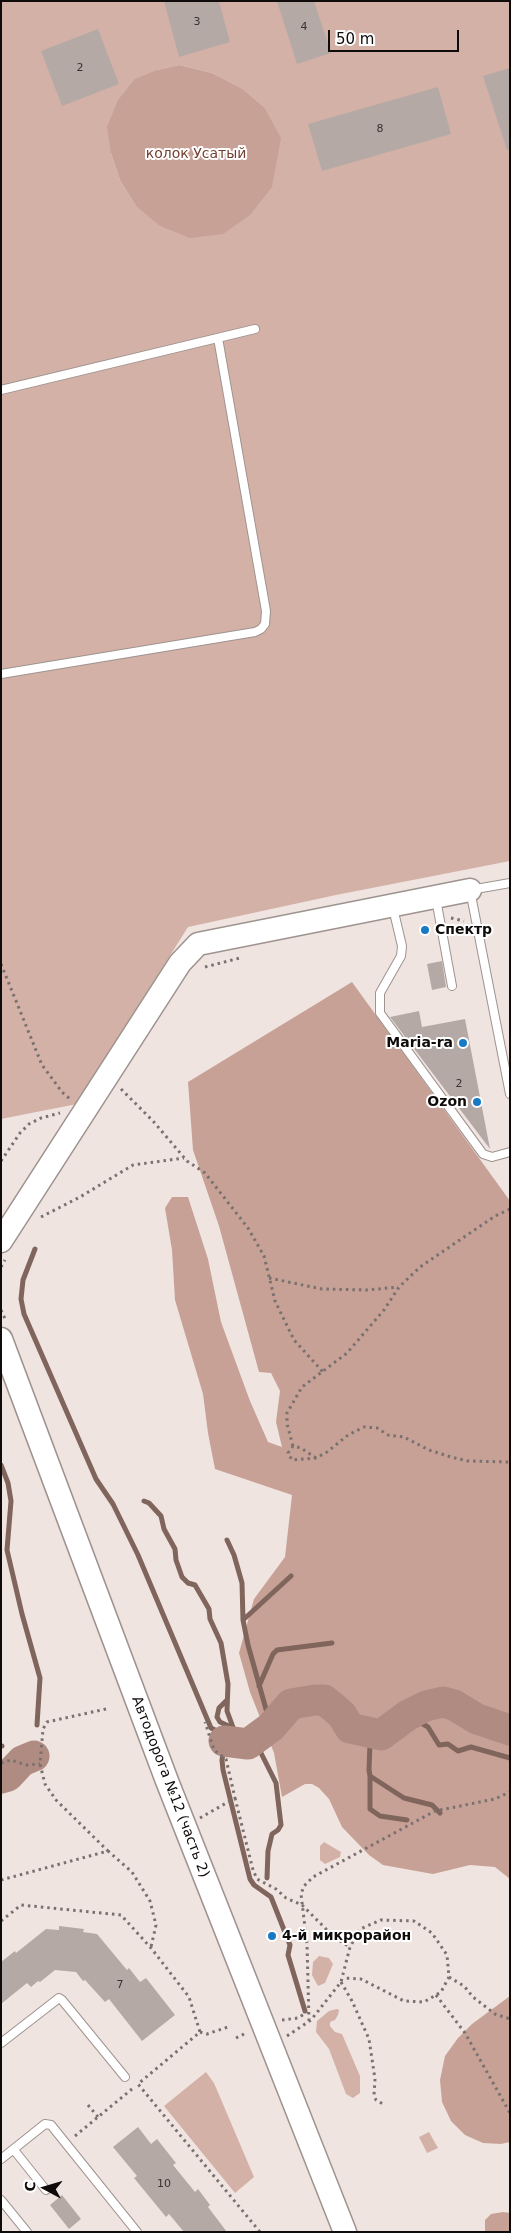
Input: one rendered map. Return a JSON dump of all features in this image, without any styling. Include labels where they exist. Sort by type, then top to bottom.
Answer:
[{"type":"street","points":[[5,1249],[84,1111],[180,963],[198,944],[393,906],[437,906],[470,890]]},
{"type":"street","name":"Автодорога №12 (часть 2)","points":[[1,1339],[185,1827],[345,2232]]},
{"type":"lane","points":[[1,390],[255,329]]},
{"type":"lane","points":[[1,674],[255,632],[261,630],[265,624],[266,611],[218,338]]},
{"type":"lane","points":[[510,883],[470,890],[510,1094]]},
{"type":"lane","points":[[393,906],[402,946],[401,956],[380,993],[380,1013],[385,1023],[483,1154],[492,1156],[510,1152]]},
{"type":"lane","points":[[437,906],[452,986]]},
{"type":"lane","points":[[1,2043],[59,1998],[125,2077]]},
{"type":"lane","points":[[1,2160],[45,2124],[51,2125],[137,2232]]},
{"type":"lane","points":[[14,2150],[46,2190]]},
{"type":"lane","points":[[1,2200],[27,2232]]},
{"type":"path","points":[[437,906],[477,924]]},
{"type":"path","points":[[200,969],[211,964],[248,956]]},
{"type":"path","points":[[1,964],[42,1065],[62,1092],[84,1111]]},
{"type":"path","points":[[115,1097],[125,1080]]},
{"type":"path","points":[[120,1089],[153,1121],[193,1167],[205,1173],[248,1228],[264,1256],[275,1301],[294,1340],[323,1372]]},
{"type":"path","points":[[1,1161],[20,1133],[29,1124],[56,1114],[84,1111]]},
{"type":"path","points":[[39,1214],[34,1220],[54,1212],[133,1165],[184,1158]]},
{"type":"path","points":[[293,1446],[286,1424],[288,1412],[302,1388],[347,1353],[384,1310],[399,1287],[420,1267],[495,1216],[510,1209]]},
{"type":"path","points":[[1,1267],[5,1249]]},
{"type":"path","points":[[269,1278],[322,1289],[368,1290],[399,1287]]},
{"type":"path","points":[[293,1446],[288,1453],[292,1460],[316,1458],[327,1452],[348,1435],[364,1427],[377,1428],[388,1435],[404,1437],[429,1450],[451,1457],[468,1461],[510,1462]]},
{"type":"path","points":[[293,1446],[316,1458]]},
{"type":"path","points":[[106,1708],[47,1722],[43,1729],[40,1764],[45,1784],[56,1800],[132,1872],[150,1901],[156,1925],[151,1948]]},
{"type":"path","points":[[205,1722],[214,1750],[226,1759],[253,1870],[257,1878],[276,1889],[286,1898],[302,1905],[336,1938],[350,1947]]},
{"type":"path","points":[[1,1763],[10,1760],[26,1766],[40,1764]]},
{"type":"path","points":[[276,2021],[298,2018],[307,2012],[310,2005],[301,1890],[313,1878],[439,1809],[486,1801],[510,1792]]},
{"type":"path","points":[[185,1827],[226,1802],[235,1799]]},
{"type":"path","points":[[1,1880],[108,1851]]},
{"type":"path","points":[[1,1921],[20,1905],[121,1915],[151,1948],[189,1997],[200,2032]]},
{"type":"path","points":[[272,2047],[309,2021],[342,1980],[350,1947],[360,1929],[381,1920],[414,1921],[432,1933],[447,1955],[450,1977],[440,1992],[424,2002],[404,2001],[361,1979],[342,1980]]},
{"type":"path","points":[[450,1977],[464,1986],[473,1997],[495,2014],[510,2019]]},
{"type":"path","points":[[342,1980],[366,2032],[375,2079],[374,2095],[376,2100],[383,2104]]},
{"type":"path","points":[[436,1995],[465,2033],[510,2113]]},
{"type":"path","points":[[307,2012],[309,2021]]},
{"type":"path","points":[[200,2032],[207,2034],[231,2026]]},
{"type":"path","points":[[75,2136],[200,2032]]},
{"type":"path","points":[[138,2084],[260,2232]]},
{"type":"path","points":[[88,2105],[98,2117]]},
{"type":"shaded area","points":[[1,1],[510,1],[510,861],[336,895],[188,927],[77,1104],[1,1119]],"holes":[[[179,65],[212,73],[243,89],[264,107],[136,206],[120,180],[111,153],[157,70]]]},
{"type":"shaded area","points":[[324,1842],[341,1852],[340,1857],[325,1864],[320,1860],[320,1846]]},
{"type":"shaded area","points":[[319,1956],[329,1958],[333,1964],[325,1983],[318,1986],[312,1975],[313,1962]]},
{"type":"shaded area","points":[[339,2010],[338,2015],[335,2020],[330,2022],[330,2026],[335,2032],[342,2034],[360,2076],[360,2093],[353,2098],[346,2094],[329,2049],[316,2032],[317,2021],[329,2011]]},
{"type":"shaded area","points":[[206,2072],[214,2083],[254,2177],[235,2193],[164,2106]]},
{"type":"shaded area","points":[[429,2132],[438,2148],[427,2153],[419,2137]]},
{"type":"green space","name":"колок Усатый","points":[[179,65],[212,73],[243,89],[264,107],[281,138],[272,187],[250,215],[223,234],[190,238],[160,226],[136,206],[120,180],[111,153],[107,127],[118,100],[135,79],[157,70]]},
{"type":"green space","points":[[352,982],[510,1201],[510,1879],[495,1867],[470,1865],[433,1874],[383,1865],[369,1855],[342,1827],[329,1799],[319,1788],[312,1784],[305,1784],[282,1797],[274,1753],[250,1692],[239,1653],[254,1599],[285,1557],[292,1495],[215,1469],[203,1394],[175,1300],[172,1250],[165,1208],[172,1197],[188,1197],[208,1259],[221,1322],[250,1401],[268,1442],[282,1447],[276,1422],[280,1391],[271,1373],[259,1372],[219,1226],[193,1150],[188,1082]]},
{"type":"green space","points":[[510,1996],[510,2142],[501,2144],[483,2143],[465,2135],[451,2121],[442,2102],[440,2080],[445,2056],[458,2038],[472,2024]]},
{"type":"green space","points":[[510,2213],[510,2232],[485,2232],[485,2220],[491,2214]]},
{"type":"building","points":[[164,1],[219,1],[230,42],[179,57]]},
{"type":"building","points":[[277,1],[314,1],[331,53],[297,64]]},
{"type":"building","points":[[98,29],[119,84],[62,106],[41,51]]},
{"type":"building","points":[[510,68],[510,149],[507,150],[483,76]]},
{"type":"building","points":[[438,87],[451,134],[322,171],[308,124]]},
{"type":"building","points":[[442,961],[446,987],[432,990],[427,964]]},
{"type":"building","points":[[419,1011],[422,1027],[465,1019],[490,1149],[390,1017]]},
{"type":"building","points":[[59,1926],[84,1929],[83,1932],[97,1934],[127,1970],[129,1968],[140,1982],[146,1978],[175,2015],[142,2041],[109,1999],[105,2002],[76,1972],[55,1970],[31,1987],[27,1983],[1,2004],[1,1962],[15,1951],[16,1953],[46,1929],[59,1930]]},
{"type":"building","points":[[138,2127],[151,2144],[157,2139],[176,2163],[173,2165],[195,2192],[198,2189],[210,2205],[208,2207],[227,2232],[184,2232],[169,2214],[166,2217],[134,2178],[137,2176],[113,2147]]},
{"type":"building","points":[[62,2195],[81,2219],[69,2229],[50,2205]]},
{"type":"waterway","points":[[35,1249],[23,1280],[21,1299],[24,1314],[96,1479],[113,1504],[138,1555],[211,1728],[229,1737]]},
{"type":"waterway","points":[[1,1465],[8,1483],[11,1501],[7,1550],[40,1678],[37,1725]]},
{"type":"waterway","points":[[144,1501],[149,1503],[161,1516],[164,1529],[175,1549],[176,1560],[182,1577],[188,1583],[195,1585],[209,1609],[210,1619],[221,1643],[228,1684],[227,1711],[234,1730],[225,1741],[222,1760],[223,1770],[250,1879],[254,1885],[271,1897],[290,1945],[288,1955],[305,2011]]},
{"type":"waterway","points":[[227,1540],[234,1555],[242,1583],[243,1620],[248,1645],[271,1727]]},
{"type":"waterway","points":[[243,1620],[291,1576]]},
{"type":"waterway","points":[[259,1686],[273,1654],[277,1650],[332,1643]]},
{"type":"waterway","points":[[227,1700],[219,1708],[217,1717],[220,1722],[233,1728]]},
{"type":"waterway","points":[[224,1741],[248,1744],[271,1727],[291,1704],[315,1700],[324,1700],[333,1707],[342,1715],[350,1728],[381,1735],[408,1715],[426,1706],[443,1702],[454,1705],[477,1719],[510,1730]]},
{"type":"waterway","points":[[392,1726],[407,1729],[421,1723],[428,1727],[439,1745],[448,1744],[458,1751],[471,1747],[510,1758]]},
{"type":"waterway","points":[[366,1731],[370,1744],[370,1776],[404,1798],[432,1805],[440,1813]]},
{"type":"waterway","points":[[248,1744],[257,1745],[276,1783],[281,1825],[272,1834],[268,1851],[267,1878]]},
{"type":"waterway","points":[[1,1778],[8,1776],[22,1761],[34,1756]]},
{"type":"waterway","points":[[370,1776],[370,1809],[380,1816],[407,1820]]},
{"type":"place","name":"Спектр","points":[[425,930]]},
{"type":"place","name":"Maria-ra","points":[[463,1043]]},
{"type":"place","name":"Ozon","points":[[477,1102]]},
{"type":"place","name":"4-й микрорайон","points":[[272,1936]]}]
